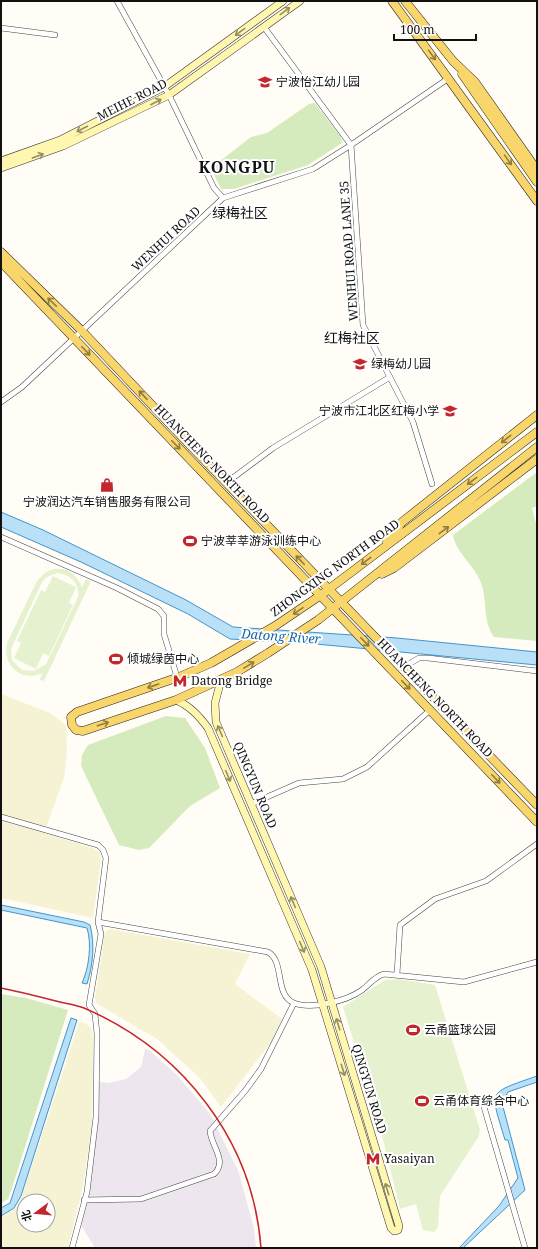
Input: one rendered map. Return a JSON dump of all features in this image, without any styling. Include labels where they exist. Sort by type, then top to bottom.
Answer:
[{"type":"main road","points":[[392,1],[537,201]]},
{"type":"main road","points":[[405,1],[454,61],[537,182]]},
{"type":"main road","points":[[454,61],[475,82],[537,170]]},
{"type":"main road","name":"HUANCHENG NORTH ROAD","points":[[1,252],[82,331],[537,806]]},
{"type":"main road","name":"HUANCHENG NORTH ROAD","points":[[1,262],[537,822]]},
{"type":"main road","points":[[381,550],[402,522],[537,415]]},
{"type":"main road","name":"ZHONGXING NORTH ROAD","points":[[537,432],[321,595],[275,626],[240,648],[212,663],[77,712],[71,717],[72,725],[76,730],[83,731],[176,700],[221,680],[281,645],[340,602],[537,447]]},
{"type":"main road","points":[[365,582],[394,568],[537,460]]},
{"type":"street","points":[[117,1],[169,95],[214,188],[223,198]]},
{"type":"street","name":"MEIHE ROAD","points":[[1,161],[60,140],[164,87],[283,1]]},
{"type":"street","name":"MEIHE ROAD","points":[[1,168],[63,146],[169,95],[300,1]]},
{"type":"street","points":[[264,27],[351,145]]},
{"type":"street","points":[[1,28],[55,35]]},
{"type":"street","name":"WENHUI ROAD","points":[[1,402],[22,387],[223,198],[312,169],[351,145],[449,78]]},
{"type":"street","name":"WENHUI ROAD LANE 35","points":[[351,145],[363,325],[413,422],[432,484]]},
{"type":"street","points":[[226,482],[273,448],[390,377]]},
{"type":"street","points":[[1,537],[117,588],[158,609],[164,616],[164,634],[176,677]]},
{"type":"street","points":[[404,667],[419,658],[428,658],[537,671]]},
{"type":"street","name":"QINGYUN ROAD","points":[[176,700],[183,703],[196,713],[208,728],[312,970],[391,1228],[394,1231],[398,1230],[399,1226],[321,967],[215,716],[215,703],[221,680]]},
{"type":"street","points":[[251,804],[299,783],[343,779],[355,774],[367,767],[430,710]]},
{"type":"street","points":[[1,817],[98,845],[103,850],[106,858],[98,922],[101,934],[89,1005],[95,1014],[96,1117],[84,1200],[72,1248]]},
{"type":"street","points":[[397,974],[400,925],[435,899],[486,881],[537,844]]},
{"type":"street","points":[[98,922],[268,952],[274,958],[286,996],[294,1003],[332,1003],[356,994],[380,975],[397,974],[464,982],[537,962]]},
{"type":"street","points":[[84,1200],[141,1199],[214,1174],[218,1170],[220,1160],[210,1131],[261,1070],[294,1003]]},
{"type":"street","points":[[482,1100],[525,1248]]},
{"type":"shaded area","points":[[1,694],[50,713],[66,725],[67,752],[64,778],[44,833],[93,848],[100,852],[101,860],[93,918],[1,898]]},
{"type":"shaded area","points":[[110,929],[250,954],[235,984],[282,1019],[272,1041],[221,1107],[200,1078],[157,1039],[96,1003],[95,997],[105,932]]},
{"type":"shaded area","points":[[79,1022],[85,1023],[91,1028],[93,1037],[92,1126],[83,1186],[68,1248],[1,1248],[1,1218],[16,1207],[16,1233],[56,1233],[56,1193],[23,1193]]},
{"type":"shaded area","points":[[145,1049],[149,1050],[177,1075],[210,1114],[238,1170],[254,1228],[256,1248],[95,1248],[81,1225],[88,1195],[99,1082],[108,1083],[126,1079],[141,1067]]},
{"type":"green space","points":[[315,103],[341,137],[342,143],[308,165],[234,189],[221,189],[211,168],[251,137],[267,133],[309,104]]},
{"type":"green space","points":[[537,472],[537,506],[532,508],[537,528],[537,641],[494,637],[490,631],[486,617],[481,583],[475,571],[458,548],[453,535]]},
{"type":"green space","points":[[54,569],[64,569],[75,576],[82,587],[86,579],[91,581],[44,681],[40,680],[42,673],[27,676],[20,674],[10,665],[6,651],[7,643],[37,581],[46,572]],"holes":[[[57,573],[66,575],[76,584],[78,597],[46,664],[34,671],[22,670],[12,660],[11,649],[42,582],[47,577]]]},
{"type":"green space","points":[[53,576],[76,587],[69,603],[73,605],[49,656],[43,653],[36,669],[14,658],[21,643],[17,641],[41,590],[45,592]]},
{"type":"green space","points":[[166,716],[185,718],[205,748],[220,788],[190,806],[149,848],[139,850],[119,845],[81,766],[82,755],[88,745]]},
{"type":"green space","name":"云甬体育综合中心","points":[[398,979],[435,985],[480,1130],[479,1136],[440,1196],[438,1227],[434,1232],[423,1230],[416,1204],[400,1209],[379,1123],[343,1007],[385,980]]},
{"type":"green space","points":[[1,994],[26,998],[68,1010],[12,1188],[8,1199],[1,1203]]},
{"type":"water","name":"Datong River","points":[[1,512],[43,530],[186,600],[233,627],[397,638],[537,652],[537,665],[316,644],[230,639],[188,614],[81,562],[1,527]]},
{"type":"water","points":[[1,905],[84,922],[90,925],[92,932],[93,954],[87,984],[82,983],[89,956],[89,934],[87,928],[1,910]]},
{"type":"water","points":[[71,1018],[77,1020],[22,1193],[16,1193],[16,1205],[14,1208],[1,1216],[1,1208],[10,1203]]},
{"type":"water","points":[[537,1076],[537,1082],[508,1092],[502,1103],[525,1190],[463,1248],[459,1248],[499,1206],[518,1178],[508,1140],[505,1140],[496,1111],[496,1096],[508,1086]]},
{"type":"railway","points":[[1,988],[84,1008],[119,1026],[152,1048],[181,1074],[206,1103],[227,1136],[244,1171],[255,1208],[261,1248]]},
{"type":"place","name":"宁波怡江幼儿园","points":[[265,82]]},
{"type":"place","name":"绿梅幼儿园","points":[[360,364]]},
{"type":"place","name":"宁波市江北区红梅小学","points":[[450,411]]},
{"type":"place","name":"宁波润达汽车销售服务有限公司","points":[[107,485]]},
{"type":"place","name":"宁波莘莘游泳训练中心","points":[[190,541]]},
{"type":"place","name":"倾城绿茵中心","points":[[116,659]]},
{"type":"place","name":"Datong Bridge","points":[[180,681]]},
{"type":"place","name":"云甬篮球公园","points":[[413,1030]]},
{"type":"place","name":"云甬体育综合中心","points":[[422,1101]]},
{"type":"place","name":"Yasaiyan","points":[[373,1159]]},
{"type":"district","name":"KONGPU","points":[[237,167]]},
{"type":"district","name":"绿梅社区","points":[[240,213]]},
{"type":"district","name":"红梅社区","points":[[352,338]]}]
